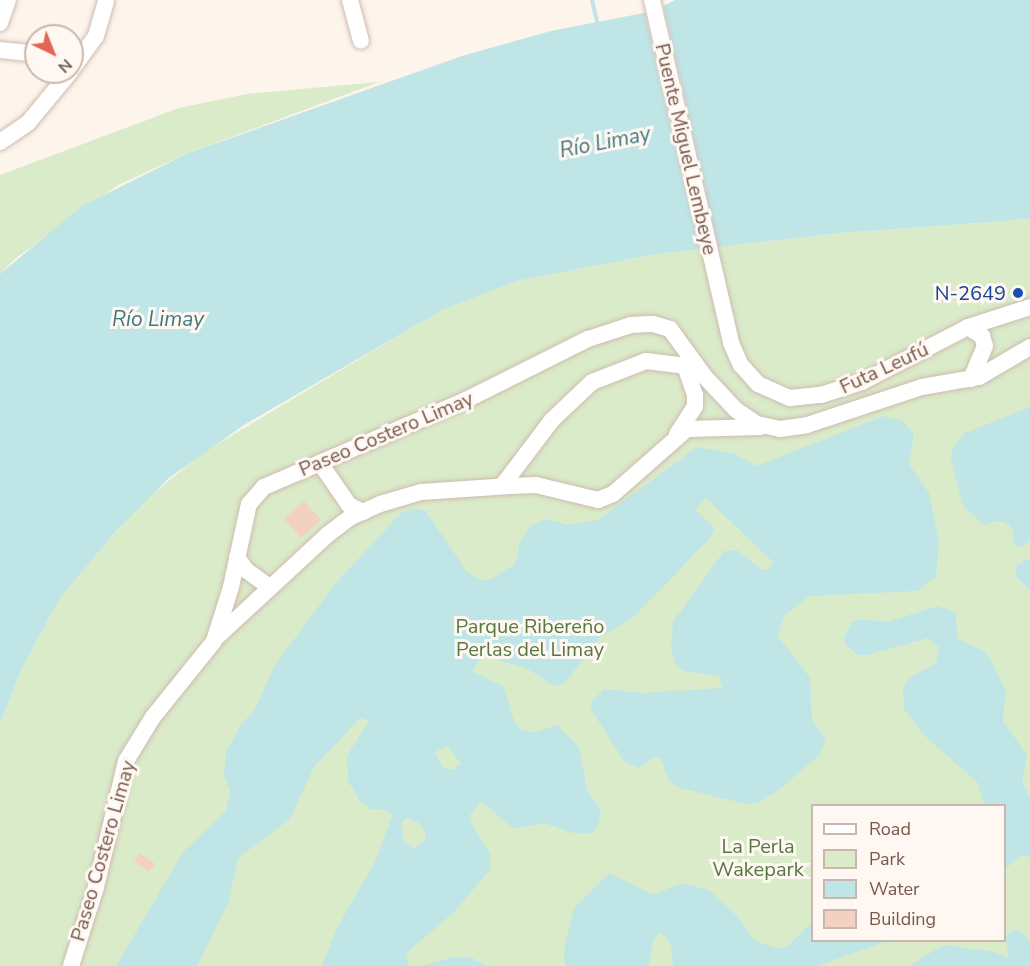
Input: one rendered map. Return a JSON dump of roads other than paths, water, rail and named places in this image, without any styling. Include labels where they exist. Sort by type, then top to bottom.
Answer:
[{"type":"street","points":[[0,23],[8,0]]},
{"type":"street","points":[[84,54],[91,45],[106,0]]},
{"type":"street","points":[[350,0],[361,41]]},
{"type":"street","name":"Puente Miguel Lembeye","points":[[652,0],[720,299]]},
{"type":"street","points":[[84,46],[91,45]]},
{"type":"street","points":[[0,50],[24,53]]},
{"type":"street","points":[[0,142],[28,123],[60,84]]},
{"type":"street","name":"Futa Leufú","points":[[720,299],[731,343],[741,365],[767,391],[790,398],[821,395],[862,382],[968,327],[1030,307]]},
{"type":"street","name":"Paseo Costero Limay","points":[[71,966],[96,887],[126,761],[153,717],[214,641],[252,497],[264,487],[464,401],[574,345],[616,329],[653,324],[670,329],[689,364],[736,410],[768,428]]},
{"type":"street","points":[[968,327],[982,336],[985,346],[971,379]]},
{"type":"street","points":[[677,434],[700,426],[768,428],[807,425],[904,392],[971,379],[989,373],[1030,347]]},
{"type":"street","points":[[214,641],[269,586],[327,535],[363,512],[421,492],[536,485],[598,500],[622,487],[677,434],[695,406],[696,395],[689,364],[646,361],[592,382],[552,420],[502,486]]},
{"type":"street","points":[[320,462],[349,505],[363,512]]},
{"type":"street","points":[[237,557],[246,570],[269,586]]},
{"type":"water","name":"Río Limay","points":[[675,0],[1030,0],[1030,219],[841,233],[657,254],[517,281],[444,309],[244,425],[169,478],[116,531],[60,598],[21,670],[0,724],[0,274],[82,206],[186,154],[462,56],[551,31],[654,11]]},
{"type":"water","points":[[1030,407],[1030,542],[1018,547],[1013,544],[1013,531],[1009,525],[998,521],[984,525],[963,506],[951,459],[953,448],[965,433]]},
{"type":"water","points":[[883,416],[903,421],[914,434],[909,464],[929,493],[939,542],[936,576],[918,591],[809,596],[784,616],[778,636],[810,678],[812,720],[826,739],[820,754],[779,790],[758,803],[746,804],[680,788],[668,780],[661,759],[655,757],[639,768],[625,762],[591,710],[592,701],[604,689],[640,693],[722,688],[719,676],[683,671],[676,665],[671,648],[673,622],[724,551],[737,550],[762,570],[769,569],[773,562],[706,498],[695,510],[714,528],[711,537],[634,617],[599,638],[564,684],[552,685],[528,669],[483,655],[472,671],[504,687],[514,721],[521,730],[534,732],[557,725],[579,747],[587,790],[601,810],[598,827],[591,833],[573,833],[544,823],[514,829],[481,801],[470,815],[472,825],[490,854],[490,870],[454,912],[411,949],[406,956],[409,966],[322,966],[337,928],[376,860],[392,816],[386,810],[370,809],[360,801],[348,781],[347,756],[369,721],[360,718],[314,767],[290,819],[238,858],[228,903],[197,966],[116,966],[184,851],[226,811],[230,792],[224,774],[226,752],[241,725],[255,709],[275,665],[336,583],[400,514],[410,509],[425,510],[467,572],[482,581],[492,579],[515,564],[520,541],[531,526],[546,519],[569,525],[598,520],[697,447],[733,453],[757,466]],"holes":[[[447,746],[461,763],[452,770],[442,767],[435,752]],[[406,818],[418,822],[425,831],[425,840],[414,849],[403,840],[402,822]]]},
{"type":"water","points":[[1024,560],[1030,560],[1030,590],[1015,576],[1017,565]]},
{"type":"water","points":[[938,606],[956,613],[957,638],[985,652],[992,662],[1006,691],[1003,721],[1027,755],[1022,782],[1030,798],[1030,857],[1021,856],[1006,868],[1006,804],[984,804],[978,783],[925,736],[904,709],[903,687],[909,678],[936,663],[939,647],[928,638],[867,655],[857,655],[845,644],[844,637],[852,622],[862,619],[887,622]]},
{"type":"water","points":[[609,873],[653,895],[681,883],[709,890],[736,915],[755,941],[778,948],[788,946],[811,924],[811,942],[885,942],[817,966],[673,966],[671,945],[661,932],[654,939],[649,966],[565,966],[564,950],[574,908]]},
{"type":"water","points":[[1018,930],[1030,941],[1030,966],[909,966],[943,945],[994,952],[1009,958],[1006,939],[1009,933]]},
{"type":"water","points":[[454,957],[472,958],[487,966],[422,966]]},
{"type":"waterway","points":[[592,0],[598,26]]},
{"type":"place","name":"N-2649","points":[[1018,293]]},
{"type":"park label","name":"Parque Ribereño Perlas del Limay","points":[[530,638]]},
{"type":"park label","name":"La Perla Wakepark","points":[[758,858]]}]
